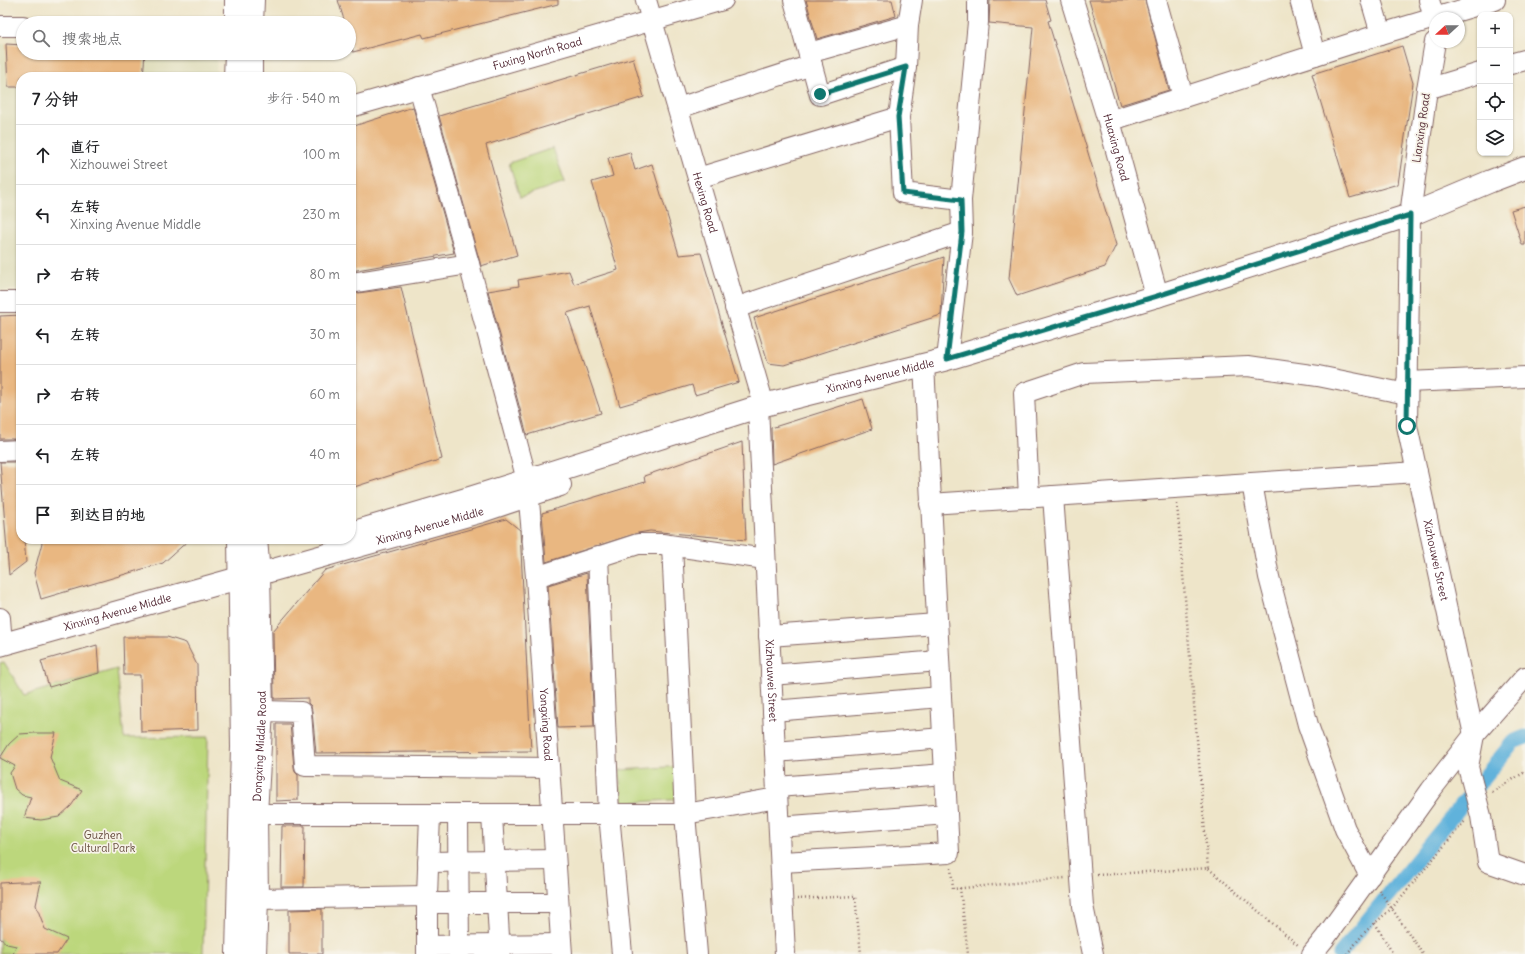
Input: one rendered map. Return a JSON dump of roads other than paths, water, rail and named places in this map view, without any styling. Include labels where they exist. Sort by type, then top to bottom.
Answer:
[{"type":"main road","points":[[236,0],[236,16]]},
{"type":"main road","points":[[252,16],[253,0]]},
{"type":"main road","name":"Huaxing Road","points":[[1072,0],[1108,121],[1157,296]]},
{"type":"main road","points":[[235,72],[236,60]]},
{"type":"main road","points":[[251,60],[251,72]]},
{"type":"main road","name":"Xinxing Avenue Middle","points":[[356,532],[473,497],[528,488],[718,433],[761,406],[947,359],[1157,296],[1410,215],[1491,180],[1525,168]]},
{"type":"main road","name":"Xinxing Avenue Middle","points":[[356,539],[479,512],[528,488]]},
{"type":"main road","name":"Dongxing Middle Road","points":[[241,544],[250,563],[262,711],[256,814],[257,899],[255,954]]},
{"type":"main road","name":"Xinxing Avenue Middle","points":[[1,633],[134,600],[313,544]]},
{"type":"main road","name":"Xinxing Avenue Middle","points":[[250,563],[335,544]]},
{"type":"main road","name":"Dongxing Middle Road","points":[[237,954],[242,748],[250,563]]},
{"type":"street","name":"Hexing Road","points":[[646,0],[735,308],[761,406]]},
{"type":"street","name":"Fuxing North Road","points":[[356,106],[723,0]]},
{"type":"street","points":[[794,0],[820,94],[906,67]]},
{"type":"street","points":[[912,0],[908,25],[906,67],[898,117],[903,193],[961,200]]},
{"type":"street","points":[[947,359],[962,232],[961,200],[978,22],[978,0]]},
{"type":"street","points":[[1156,0],[1183,97]]},
{"type":"street","points":[[1300,0],[1315,55]]},
{"type":"street","points":[[1371,0],[1381,34]]},
{"type":"street","points":[[1438,12],[1495,0]]},
{"type":"street","points":[[1108,121],[1381,34],[1429,15]]},
{"type":"street","points":[[678,108],[810,59],[908,25]]},
{"type":"street","points":[[0,26],[16,26]]},
{"type":"street","name":"Lianxing Road","points":[[1410,215],[1434,48]]},
{"type":"street","points":[[1513,63],[1525,60]]},
{"type":"street","points":[[1427,89],[1477,74]]},
{"type":"street","name":"Yongxing Road","points":[[419,87],[469,264],[528,488],[536,576],[562,949]]},
{"type":"street","points":[[698,178],[898,117]]},
{"type":"street","name":"Xizhouwei Street","points":[[1410,215],[1407,426],[1474,735],[1468,767],[1481,816],[1488,862],[1525,875]]},
{"type":"street","points":[[735,308],[962,232]]},
{"type":"street","points":[[356,282],[469,264]]},
{"type":"street","points":[[0,302],[16,302]]},
{"type":"street","points":[[781,862],[950,853],[930,504],[924,364]]},
{"type":"street","points":[[1029,498],[1024,393],[1084,373],[1248,366],[1407,388],[1525,377]]},
{"type":"street","name":"Xizhouwei Street","points":[[761,406],[765,559],[785,954]]},
{"type":"street","points":[[0,450],[16,450]]},
{"type":"street","points":[[930,504],[1417,472]]},
{"type":"street","points":[[1252,483],[1269,576],[1308,725],[1345,829],[1370,876]]},
{"type":"street","points":[[1053,496],[1083,906],[1093,954]]},
{"type":"street","points":[[536,576],[638,544],[672,546],[765,559]]},
{"type":"street","points":[[672,546],[685,814],[697,954]]},
{"type":"street","points":[[598,556],[609,814],[622,954]]},
{"type":"street","points":[[769,636],[937,624]]},
{"type":"street","points":[[771,675],[939,661]]},
{"type":"street","points":[[1307,951],[1325,938],[1431,790],[1474,735],[1525,677]]},
{"type":"street","points":[[773,710],[941,697]]},
{"type":"street","points":[[262,711],[302,712],[305,766],[549,768]]},
{"type":"street","points":[[775,752],[943,738]]},
{"type":"street","points":[[256,814],[685,814],[777,793],[945,774]]},
{"type":"street","points":[[779,827],[947,814]]},
{"type":"street","points":[[430,815],[427,950],[562,949]]},
{"type":"street","points":[[458,815],[459,950]]},
{"type":"street","points":[[492,815],[500,949]]},
{"type":"street","points":[[428,862],[555,860]]},
{"type":"street","points":[[257,899],[427,900],[459,903],[558,903]]},
{"type":"waterway","points":[[1340,954],[1513,742],[1525,737]]},
{"type":"park label","name":"Guzhen Cultural Park","points":[[103,841]]}]
